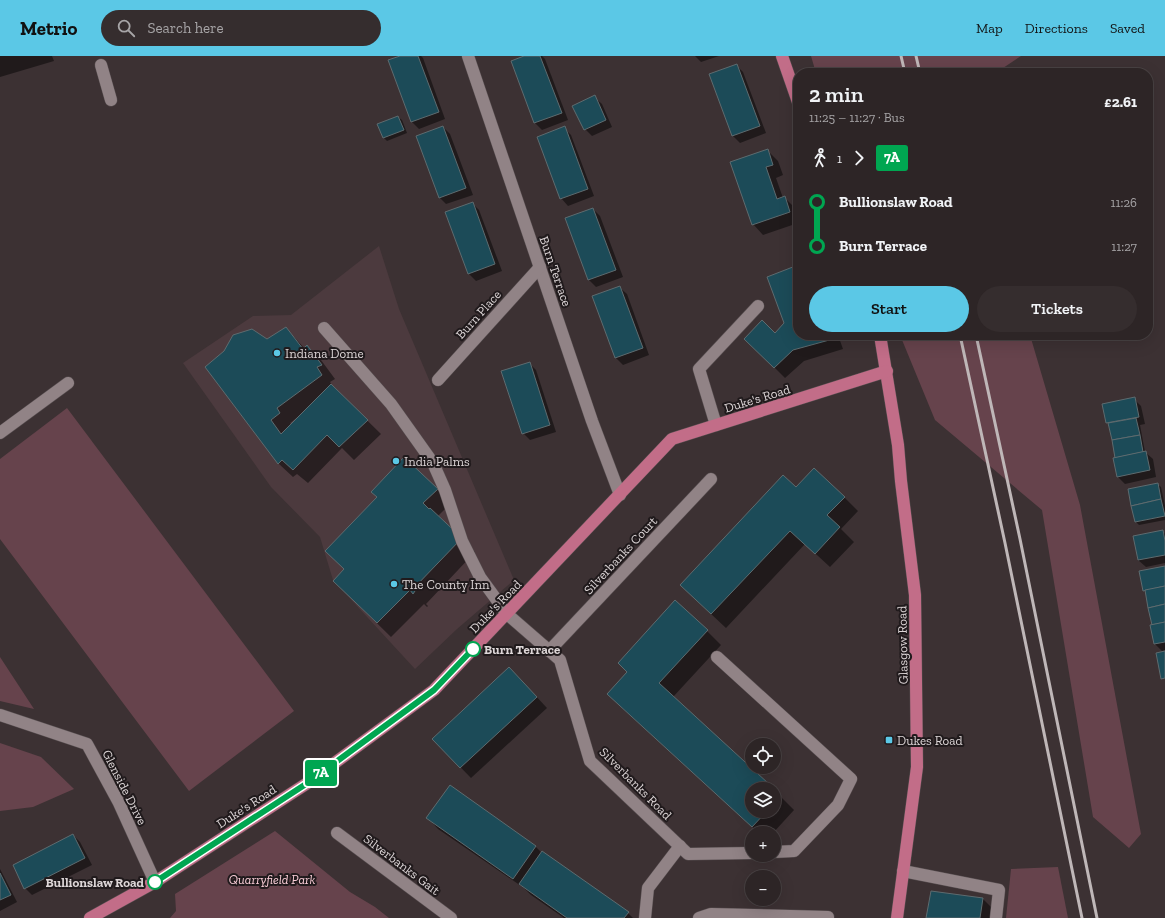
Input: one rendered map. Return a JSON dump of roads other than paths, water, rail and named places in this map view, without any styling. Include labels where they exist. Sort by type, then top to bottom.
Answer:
[{"type":"main road","points":[[782,56],[793,88]]},
{"type":"main road","name":"Glasgow Road","points":[[881,340],[898,445],[915,595],[917,767],[897,918]]},
{"type":"main road","name":"Duke's Road","points":[[90,918],[155,882],[306,784],[434,690],[672,439],[716,424],[851,384],[887,371]]},
{"type":"street","name":"Burn Terrace","points":[[468,56],[592,421],[620,495]]},
{"type":"street","points":[[101,65],[111,100]]},
{"type":"street","name":"Burn Place","points":[[438,380],[540,267]]},
{"type":"street","points":[[716,424],[699,369],[758,306]]},
{"type":"street","name":"Silverbanks Road","points":[[324,328],[390,404],[433,464],[445,490],[462,541],[480,577],[507,614],[560,660],[590,761],[688,854],[745,853]]},
{"type":"street","points":[[0,433],[68,383]]},
{"type":"street","name":"Silverbanks Court","points":[[549,651],[711,479]]},
{"type":"street","points":[[717,657],[851,779],[838,805],[794,851],[781,852]]},
{"type":"street","name":"Glenside Drive","points":[[0,715],[87,744],[118,803],[155,882]]},
{"type":"street","name":"Silverbanks Gait","points":[[337,833],[451,918]]},
{"type":"street","points":[[645,918],[648,888],[680,846]]},
{"type":"street","points":[[903,872],[999,890],[996,918]]},
{"type":"street","points":[[699,918],[711,914],[828,917]]},
{"type":"railway","points":[[901,56],[904,68]]},
{"type":"railway","points":[[916,56],[919,68]]},
{"type":"railway","points":[[961,340],[1005,543],[1082,918]]},
{"type":"railway","points":[[977,340],[1020,539],[1097,918]]},
{"type":"place","name":"Indiana Dome","points":[[277,353]]},
{"type":"place","name":"India Palms","points":[[396,461]]},
{"type":"place","name":"The County Inn","points":[[394,584]]},
{"type":"place","name":"Burn Terrace","points":[[473,649]]},
{"type":"place","name":"Dukes Road","points":[[889,740]]},
{"type":"place","name":"Bullionslaw Road","points":[[155,882]]},
{"type":"park label","name":"Quarryfield Park","points":[[272,879]]}]
